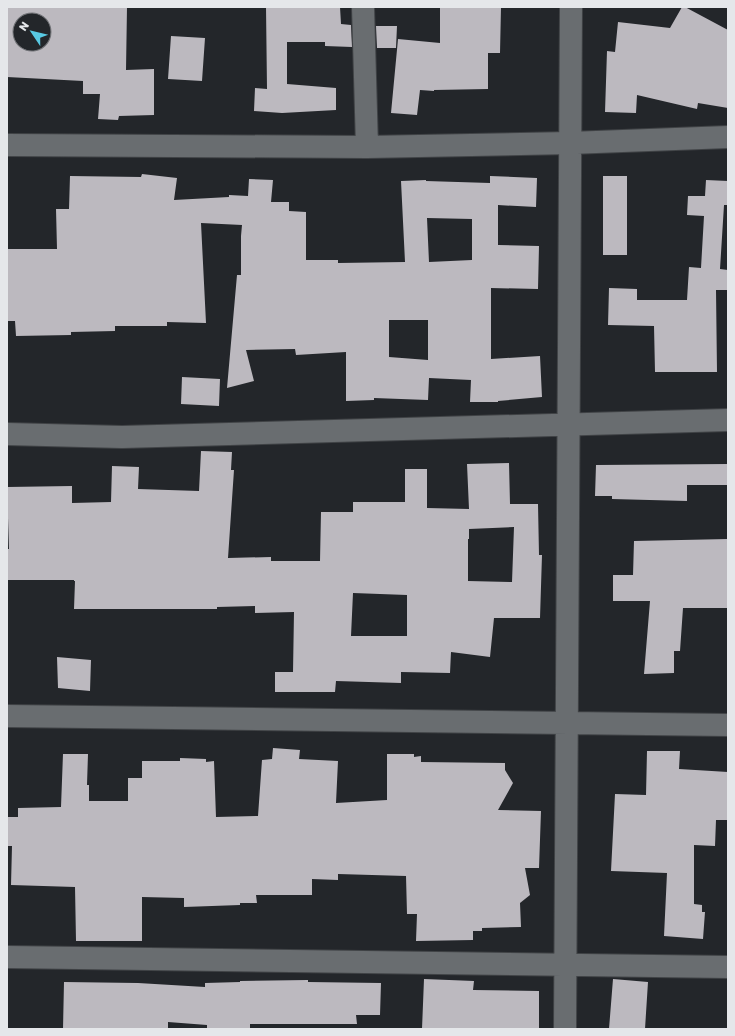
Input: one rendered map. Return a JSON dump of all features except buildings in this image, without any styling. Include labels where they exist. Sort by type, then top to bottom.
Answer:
[{"type":"street","points":[[363,7],[366,147]]},
{"type":"street","points":[[565,1029],[571,7]]},
{"type":"street","points":[[7,145],[366,147],[570,143],[728,137]]},
{"type":"street","points":[[7,434],[122,437],[728,420]]},
{"type":"street","points":[[7,716],[728,725]]},
{"type":"street","points":[[7,957],[728,967]]}]
